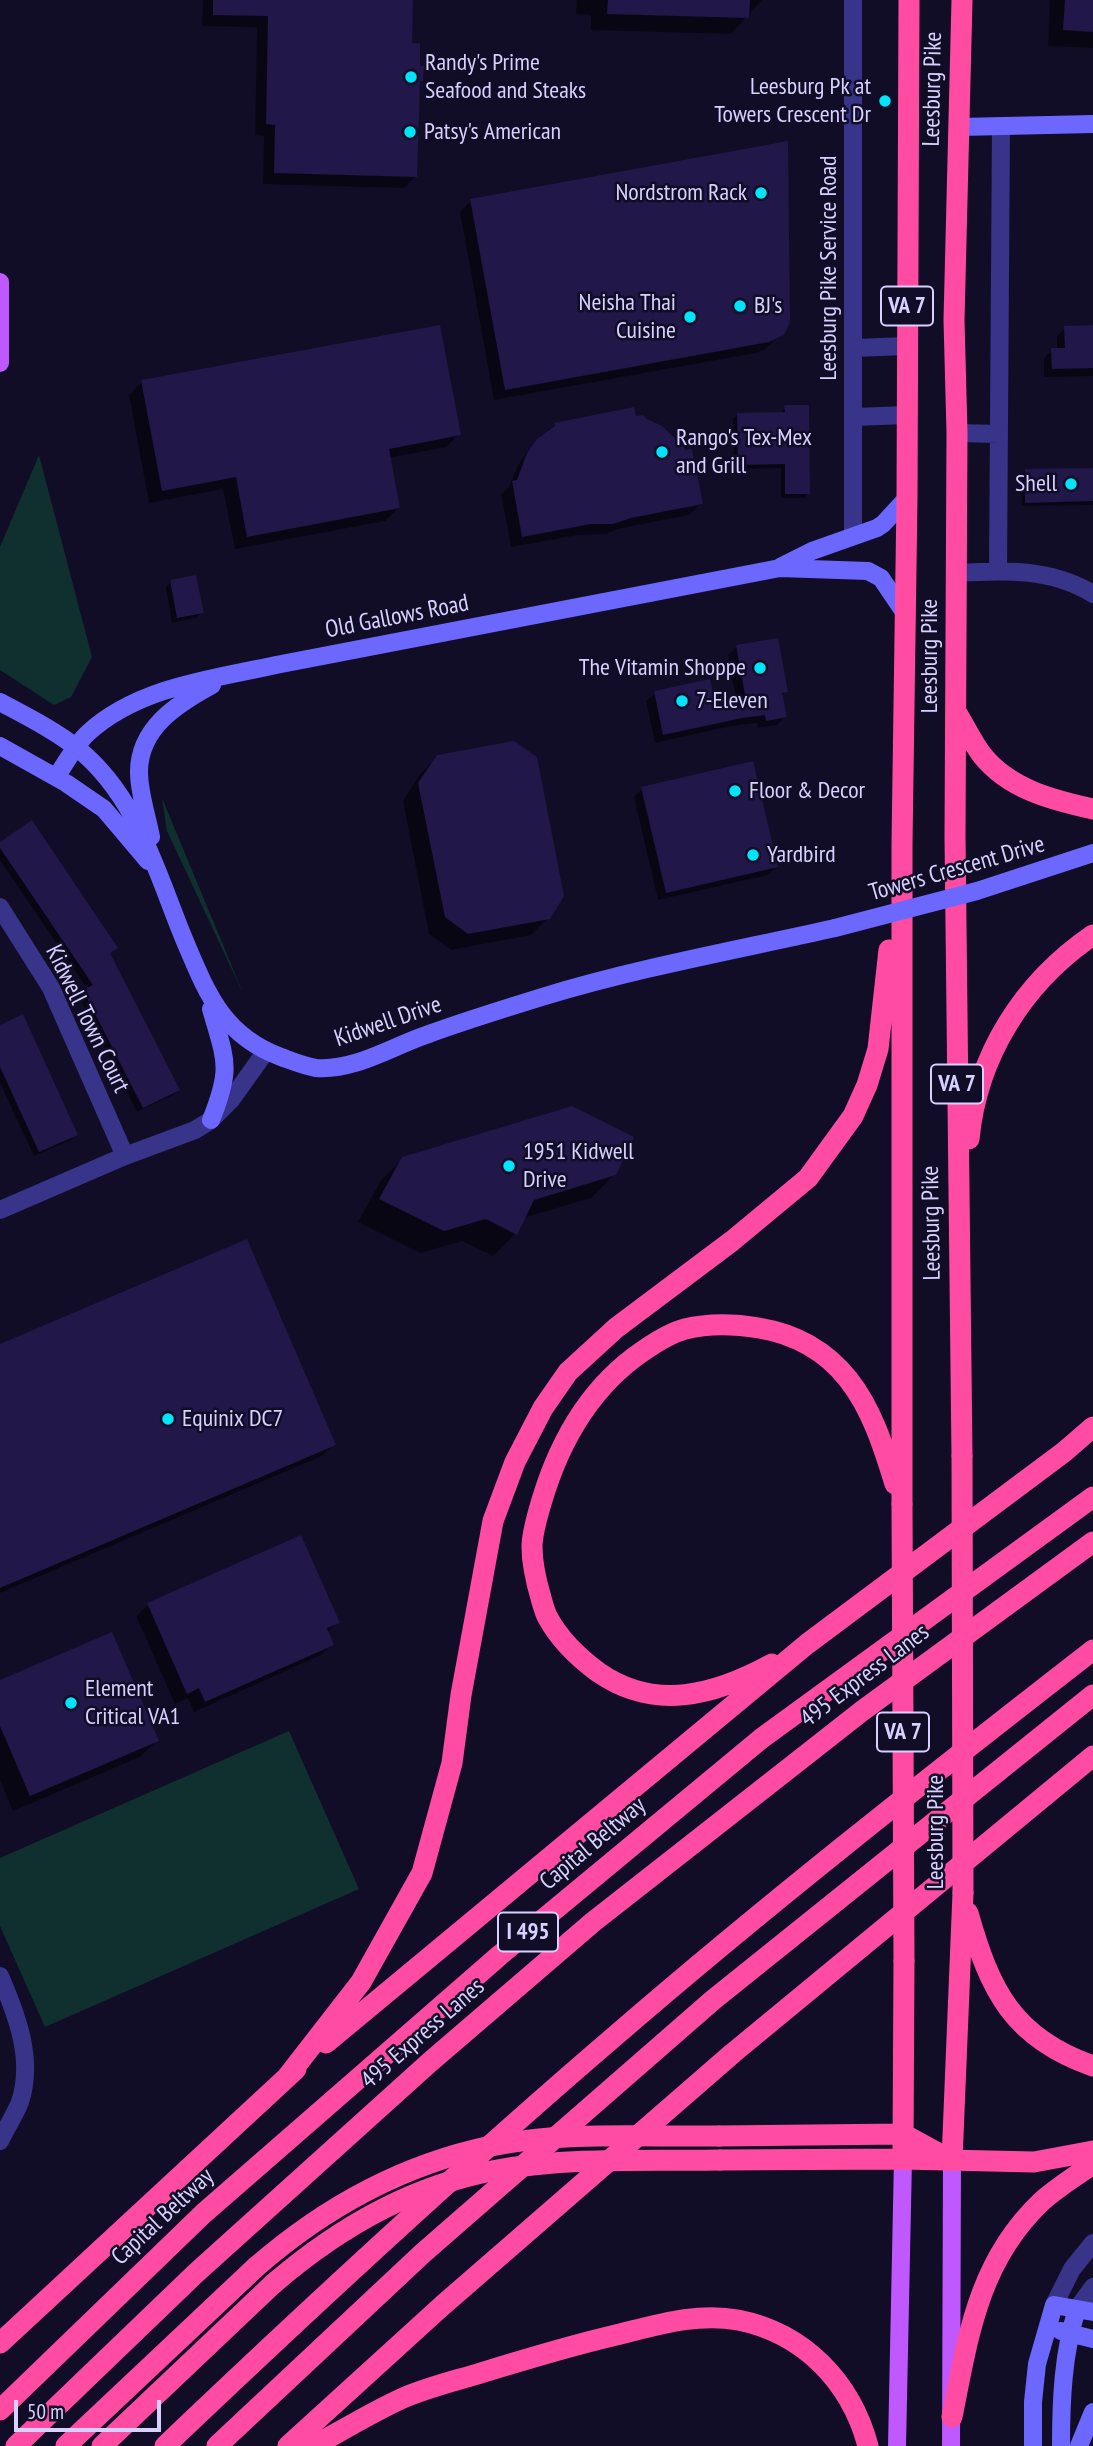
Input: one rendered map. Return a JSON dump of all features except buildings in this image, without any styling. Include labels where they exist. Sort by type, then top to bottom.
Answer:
[{"type":"highway","name":"Leesburg Pike","points":[[903,2159],[902,844],[907,498],[909,0]]},
{"type":"highway","name":"Leesburg Pike","points":[[952,2160],[963,1893],[962,1456],[958,1238],[957,433],[954,320],[962,0]]},
{"type":"highway","points":[[956,712],[981,754],[1003,776],[1034,792],[1093,810]]},
{"type":"highway","points":[[288,2076],[362,1982],[422,1873],[452,1763],[461,1695],[493,1521],[515,1462],[544,1408],[568,1372],[616,1328],[732,1241],[808,1178],[853,1116],[878,1049],[902,844]]},
{"type":"highway","points":[[958,1238],[972,1113],[985,1068],[999,1035],[1046,975],[1076,946],[1093,934]]},
{"type":"highway","points":[[807,1644],[763,1669],[719,1688],[691,1696],[656,1695],[616,1684],[577,1656],[547,1618],[535,1578],[532,1545],[551,1470],[563,1442],[592,1397],[620,1367],[659,1340],[684,1329],[713,1324],[744,1325],[795,1337],[826,1355],[862,1399],[884,1448],[902,1504]]},
{"type":"highway","points":[[0,2343],[288,2076],[807,1644],[1065,1452],[1093,1427]]},
{"type":"highway","name":"Capital Beltway","points":[[0,2410],[204,2213],[500,1955],[762,1738],[1093,1497]]},
{"type":"highway","name":"495 Express Lanes","points":[[16,2446],[68,2393],[205,2264],[430,2062],[593,1922],[862,1711],[1093,1542]]},
{"type":"highway","points":[[165,2446],[410,2217],[615,2036],[883,1814],[1093,1650]]},
{"type":"highway","points":[[217,2446],[423,2253],[713,2000],[1093,1695]]},
{"type":"highway","points":[[288,2446],[443,2305],[733,2053],[1093,1756]]},
{"type":"highway","points":[[963,1893],[978,1950],[1006,2006],[1024,2027],[1047,2045],[1093,2066]]},
{"type":"highway","points":[[66,2446],[289,2238],[362,2192],[401,2173],[445,2158],[492,2146],[535,2140],[903,2134],[952,2160]]},
{"type":"highway","points":[[102,2446],[304,2258],[373,2213],[452,2181],[496,2170],[537,2165],[720,2160],[903,2159],[1034,2162],[1093,2151]]},
{"type":"highway","points":[[952,2417],[968,2337],[988,2275],[1027,2216],[1093,2164]]},
{"type":"highway","points":[[314,2446],[374,2413],[436,2386],[538,2354],[676,2321],[700,2318],[736,2320],[759,2325],[790,2339],[811,2354],[830,2372],[847,2395],[859,2416],[868,2446]]},
{"type":"main road","points":[[0,282],[0,363]]},
{"type":"main road","name":"Leesburg Pike","points":[[898,2446],[903,2159]]},
{"type":"main road","name":"Leesburg Pike","points":[[951,2446],[952,2160]]},
{"type":"street","name":"Leesburg Pike Service Road","points":[[853,0],[853,535]]},
{"type":"street","points":[[959,127],[1093,124]]},
{"type":"street","points":[[998,570],[1001,126]]},
{"type":"street","points":[[853,348],[907,346]]},
{"type":"street","points":[[855,417],[907,415]]},
{"type":"street","points":[[957,433],[999,434]]},
{"type":"street","name":"Old Gallows Road","points":[[780,568],[812,551],[883,524],[907,498]]},
{"type":"street","name":"Old Gallows Road","points":[[55,777],[87,734],[132,704],[160,693],[230,675],[780,568],[869,571],[881,578],[904,612]]},
{"type":"street","points":[[956,573],[998,570],[1052,576],[1093,594]]},
{"type":"street","points":[[159,874],[142,796],[139,772],[142,752],[149,734],[164,716],[196,693],[230,675]]},
{"type":"street","points":[[0,702],[38,722],[76,747],[96,765],[128,807],[159,874],[206,992],[226,1067],[224,1086],[211,1120]]},
{"type":"street","points":[[0,746],[104,809],[159,874]]},
{"type":"street","name":"Towers Crescent Drive","points":[[835,928],[977,891],[1093,853]]},
{"type":"street","name":"Kidwell Town Court","points":[[0,907],[51,988],[125,1156]]},
{"type":"street","name":"Kidwell Drive","points":[[206,992],[222,1018],[237,1032],[266,1051],[301,1065],[317,1068],[340,1066],[364,1060],[479,1016],[545,996],[835,928]]},
{"type":"street","points":[[0,1210],[125,1156],[195,1130],[211,1120],[232,1100],[266,1051]]},
{"type":"street","points":[[0,1976],[14,2008],[27,2063],[20,2102],[0,2141]]},
{"type":"street","points":[[1033,2446],[1033,2402],[1037,2364],[1047,2328],[1054,2305],[1072,2269],[1093,2242]]},
{"type":"street","points":[[1061,2446],[1061,2402],[1069,2332],[1085,2311],[1093,2287]]},
{"type":"street","points":[[1054,2305],[1085,2311]]},
{"type":"street","points":[[1047,2328],[1093,2339]]},
{"type":"street","points":[[1079,2446],[1093,2412]]},
{"type":"green space","points":[[39,455],[92,657],[71,697],[54,705],[0,670],[0,547]]},
{"type":"green space","points":[[162,798],[243,993],[167,831]]},
{"type":"green space","points":[[289,1731],[359,1889],[45,2027],[0,1926],[0,1858]]},
{"type":"place","name":"Randy's Prime Seafood and Steaks","points":[[411,77]]},
{"type":"place","name":"Leesburg Pk at Towers Crescent Dr","points":[[885,101]]},
{"type":"place","name":"Patsy's American","points":[[410,132]]},
{"type":"place","name":"Nordstrom Rack","points":[[761,193]]},
{"type":"place","name":"BJ's","points":[[740,306]]},
{"type":"place","name":"Neisha Thai Cuisine","points":[[690,317]]},
{"type":"place","name":"Rango's Tex-Mex and Grill","points":[[662,452]]},
{"type":"place","name":"Shell","points":[[1071,484]]},
{"type":"place","name":"The Vitamin Shoppe","points":[[760,668]]},
{"type":"place","name":"7-Eleven","points":[[682,701]]},
{"type":"place","name":"Floor & Decor","points":[[735,791]]},
{"type":"place","name":"Yardbird","points":[[753,855]]},
{"type":"place","name":"1951 Kidwell Drive","points":[[509,1166]]},
{"type":"place","name":"Equinix DC7","points":[[168,1419]]},
{"type":"place","name":"Element Critical VA1","points":[[71,1703]]}]
